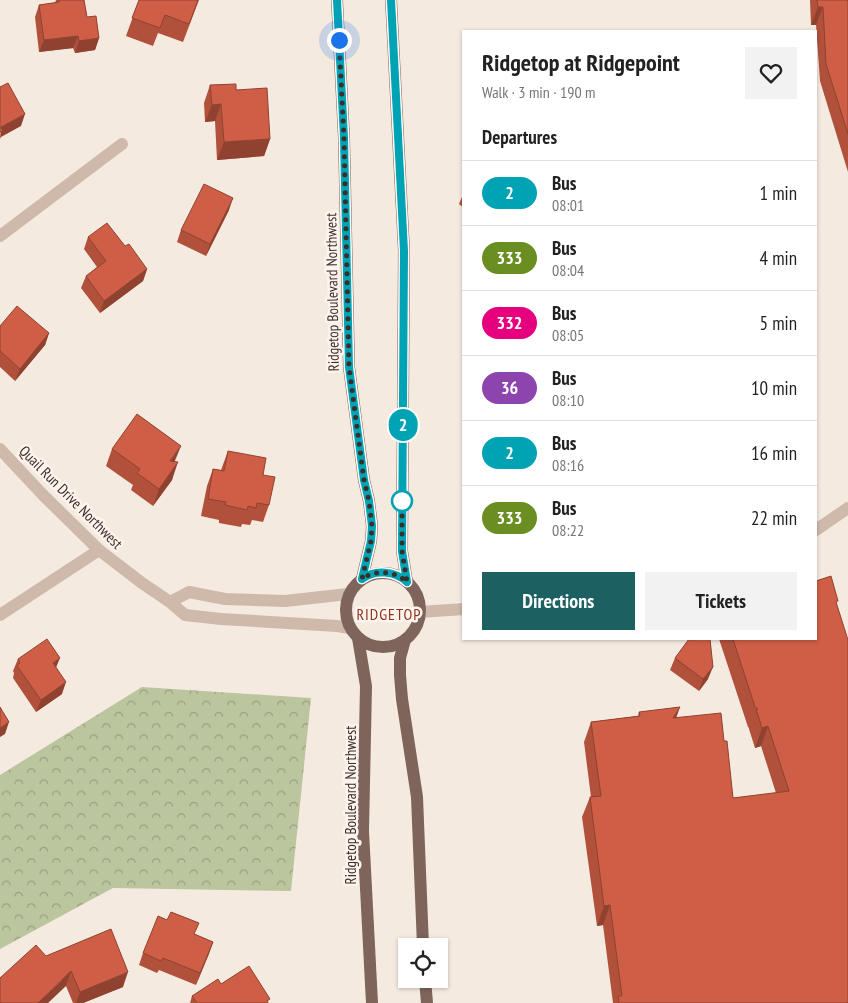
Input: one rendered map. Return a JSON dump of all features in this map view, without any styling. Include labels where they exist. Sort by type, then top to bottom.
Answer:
[{"type":"main road","name":"Ridgetop Boulevard Northwest","points":[[337,0],[344,138],[349,367],[372,526],[371,541],[362,579]]},
{"type":"main road","points":[[391,0],[404,251],[402,551],[407,582]]},
{"type":"main road","points":[[379,573],[392,573],[407,582],[413,587],[418,599],[420,612],[417,624],[405,640],[391,646],[379,647],[368,644],[354,633],[346,617],[345,606],[348,594],[356,584],[366,576],[379,573]]},
{"type":"main road","name":"Ridgetop Boulevard Northwest","points":[[354,633],[366,686],[363,831],[372,1003]]},
{"type":"main road","points":[[405,640],[400,658],[400,675],[417,797],[424,938]]},
{"type":"main road","points":[[426,988],[428,1003]]},
{"type":"street","points":[[0,236],[122,144]]},
{"type":"street","name":"Quail Run Drive Northwest","points":[[0,449],[99,550],[185,614],[221,619],[337,626],[354,633]]},
{"type":"street","points":[[817,529],[848,508]]},
{"type":"street","points":[[0,615],[99,550]]},
{"type":"street","points":[[170,602],[189,592],[225,599],[285,601],[348,594]]},
{"type":"street","points":[[420,612],[462,609]]},
{"type":"green space","points":[[142,687],[311,698],[291,891],[113,888],[0,949],[0,775]]},
{"type":"building","points":[[59,0],[84,0],[87,17],[96,16],[99,38],[79,41],[78,36],[44,40],[39,5],[59,2]]},
{"type":"building","points":[[139,0],[198,0],[189,24],[165,15],[160,28],[132,18]]},
{"type":"building","points":[[817,0],[848,0],[848,134],[826,64],[823,7],[818,7]]},
{"type":"building","points":[[8,83],[25,114],[1,127],[3,131],[0,132],[0,87]]},
{"type":"building","points":[[236,84],[236,90],[267,88],[270,139],[224,142],[221,104],[212,105],[210,85]]},
{"type":"building","points":[[204,184],[233,198],[210,244],[181,230]]},
{"type":"building","points":[[107,223],[125,246],[129,244],[147,269],[104,301],[86,276],[106,261],[88,237]]},
{"type":"building","points":[[17,306],[49,333],[20,369],[0,351],[0,326]]},
{"type":"building","points":[[137,414],[181,446],[170,461],[178,462],[159,489],[137,473],[140,469],[112,449]]},
{"type":"building","points":[[228,451],[266,458],[263,475],[275,477],[269,505],[257,503],[256,508],[248,506],[247,510],[225,505],[226,502],[208,499],[213,469],[224,471]]},
{"type":"building","points":[[831,576],[838,601],[836,602],[848,640],[848,1003],[619,1003],[618,996],[622,996],[610,905],[604,906],[590,797],[601,796],[591,722],[640,716],[639,712],[680,707],[673,718],[721,713],[724,741],[727,741],[733,798],[789,791],[768,726],[762,728],[756,709],[758,709],[755,707],[733,640],[817,640],[817,581]]},
{"type":"building","points":[[47,639],[60,658],[53,663],[66,682],[41,700],[17,666],[20,663],[18,659]]},
{"type":"building","points":[[688,640],[710,640],[713,667],[703,679],[675,658]]},
{"type":"building","points":[[0,707],[9,722],[0,728]]},
{"type":"building","points":[[171,912],[199,923],[194,934],[213,942],[200,973],[163,958],[161,961],[143,953],[158,916],[167,920]]},
{"type":"building","points":[[111,929],[128,972],[80,992],[71,971],[38,1003],[0,1003],[0,978],[36,945],[46,956]]},
{"type":"building","points":[[249,966],[270,999],[267,1001],[268,1003],[197,1003],[192,996],[218,979],[221,984]]},
{"type":"bus line","name":"2","points":[[337,0],[344,138],[349,367],[372,526],[369,554],[362,579],[379,573],[392,573],[407,582],[402,551],[404,251],[391,0]]},
{"type":"district","name":"RIDGETOP","points":[[389,614]]},
{"type":"route","points":[[339,40],[344,138],[349,367],[372,526],[369,554],[362,579],[379,573],[392,573],[407,582],[402,551],[402,496],[402,501]]}]
